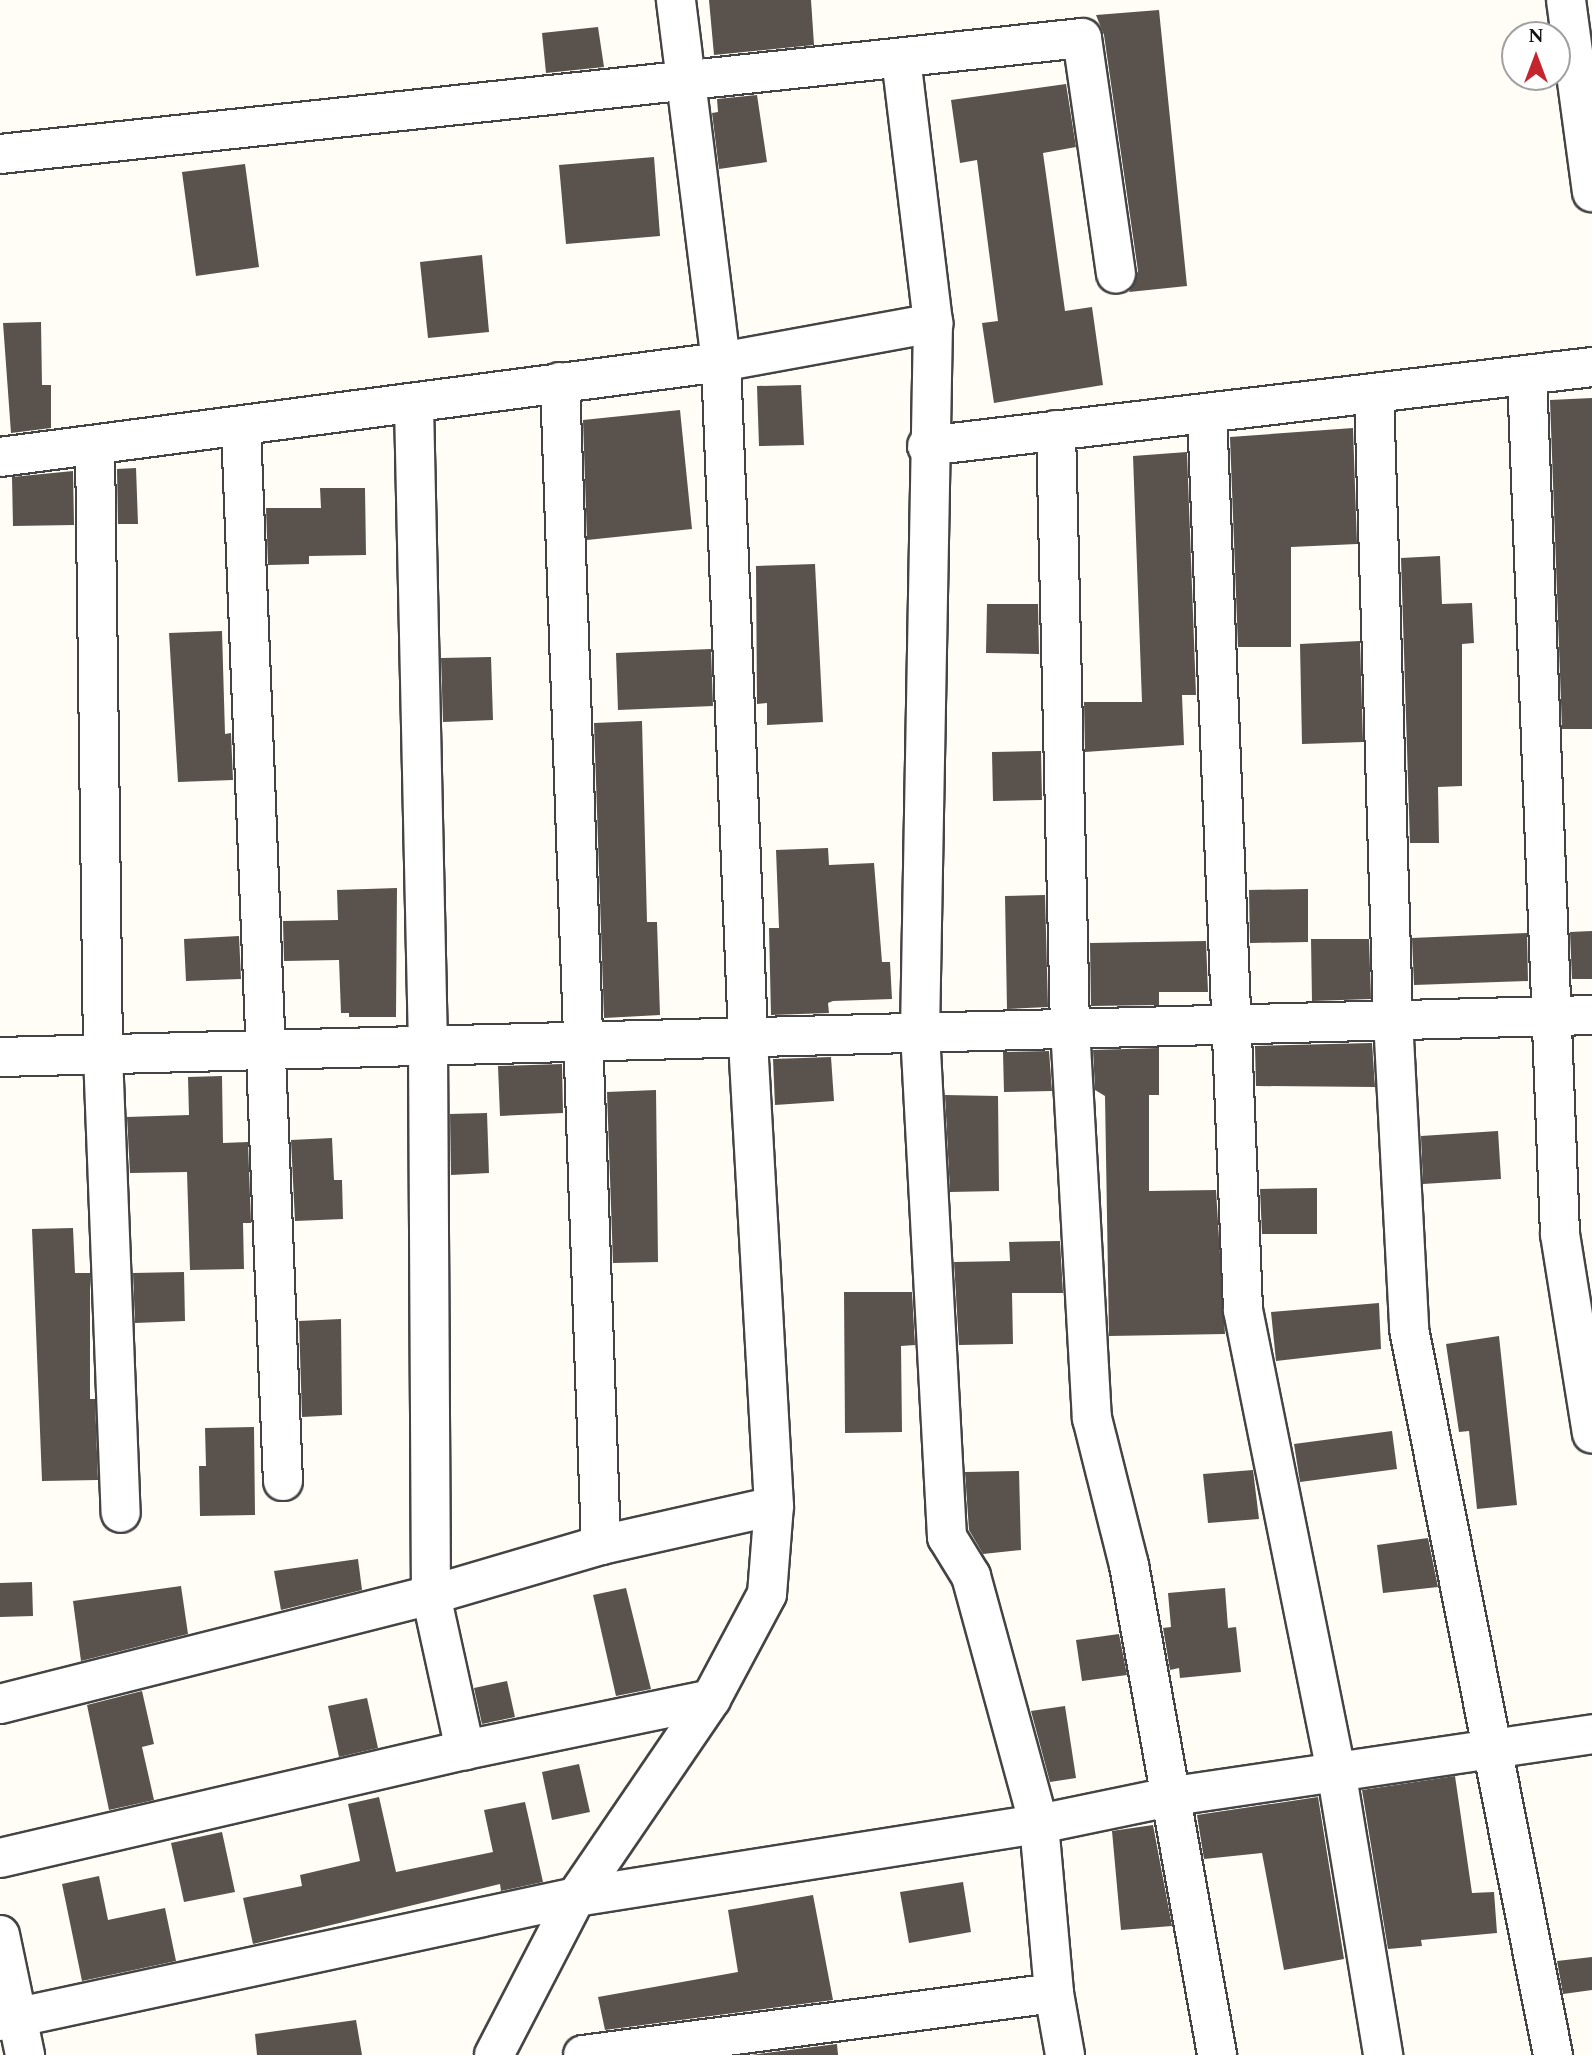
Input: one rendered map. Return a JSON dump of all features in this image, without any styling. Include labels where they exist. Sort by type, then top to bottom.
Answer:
[{"type":"street","points":[[494,2055],[576,1897],[711,1699],[767,1594],[774,1506],[747,1037],[721,362],[676,0]]},
{"type":"street","points":[[1566,0],[1592,192]]},
{"type":"street","points":[[0,154],[1082,38],[1115,274]]},
{"type":"street","points":[[901,58],[933,323],[927,446],[920,1032],[947,1537],[971,1576],[1039,1824],[1054,1993],[1065,2055]]},
{"type":"street","points":[[0,457],[242,428],[560,382],[721,362],[933,323]]},
{"type":"street","points":[[927,446],[1592,367]]},
{"type":"street","points":[[1527,375],[1560,1234],[1592,1433]]},
{"type":"street","points":[[560,382],[580,1041],[601,1545]]},
{"type":"street","points":[[1374,393],[1393,1019],[1409,1329],[1495,1748],[1553,2055]]},
{"type":"street","points":[[414,405],[428,1045],[431,1595],[465,1750]]},
{"type":"street","points":[[1207,412],[1233,1023],[1242,1310],[1336,1770],[1382,2055]]},
{"type":"street","points":[[242,428],[283,1481]]},
{"type":"street","points":[[1056,430],[1070,1027],[1092,1418],[1129,1565],[1174,1796],[1217,2055]]},
{"type":"street","points":[[94,447],[103,1054],[121,1513]]},
{"type":"street","points":[[0,1057],[1592,1015]]},
{"type":"street","points":[[0,1704],[431,1595],[601,1545],[774,1506]]},
{"type":"street","points":[[0,1858],[465,1750],[711,1699]]},
{"type":"street","points":[[9,2018],[576,1897],[1039,1824],[1174,1796],[1336,1770],[1592,1734]]},
{"type":"street","points":[[0,1936],[9,2018],[25,2055]]},
{"type":"street","points":[[583,2055],[1054,1993]]},
{"type":"building","points":[[709,0],[811,0],[814,45],[714,55]]},
{"type":"building","points":[[1159,10],[1187,286],[1129,292],[1138,271],[1104,35],[1096,15]]},
{"type":"building","points":[[598,27],[604,67],[546,73],[542,33]]},
{"type":"building","points":[[1066,84],[1076,147],[1043,153],[1065,311],[1092,307],[1103,385],[994,403],[982,323],[998,321],[977,160],[960,163],[951,100]]},
{"type":"building","points":[[757,95],[767,162],[719,169],[712,113],[718,112],[717,99]]},
{"type":"building","points":[[654,157],[660,236],[566,244],[559,165]]},
{"type":"building","points":[[245,164],[259,267],[196,276],[182,172]]},
{"type":"building","points":[[482,255],[489,332],[428,338],[420,262]]},
{"type":"building","points":[[41,322],[42,385],[51,385],[51,428],[11,433],[3,323]]},
{"type":"building","points":[[801,385],[804,445],[759,446],[757,386]]},
{"type":"building","points":[[1592,398],[1592,729],[1562,729],[1550,400]]},
{"type":"building","points":[[680,410],[692,529],[587,540],[583,420]]},
{"type":"building","points":[[1353,428],[1357,544],[1291,547],[1291,647],[1238,647],[1230,437]]},
{"type":"building","points":[[1187,452],[1196,695],[1182,695],[1184,745],[1085,752],[1084,702],[1142,702],[1133,456]]},
{"type":"building","points":[[136,468],[138,524],[118,524],[117,469]]},
{"type":"building","points":[[73,471],[74,525],[13,526],[12,477]]},
{"type":"building","points":[[320,488],[365,488],[366,555],[309,556],[309,564],[268,565],[266,508],[321,508]]},
{"type":"building","points":[[1440,556],[1442,604],[1472,603],[1474,643],[1462,644],[1462,786],[1438,787],[1439,843],[1410,843],[1401,558]]},
{"type":"building","points":[[815,564],[823,722],[767,725],[767,703],[757,704],[756,566]]},
{"type":"building","points":[[987,604],[1038,604],[1039,654],[986,653]]},
{"type":"building","points":[[222,631],[225,734],[231,733],[233,780],[178,782],[169,633]]},
{"type":"building","points":[[1360,641],[1363,742],[1302,744],[1300,644]]},
{"type":"building","points":[[711,649],[713,706],[618,710],[616,653]]},
{"type":"building","points":[[491,657],[493,720],[443,722],[441,658]]},
{"type":"building","points":[[642,721],[647,922],[657,922],[660,1015],[604,1018],[594,723]]},
{"type":"building","points":[[1041,751],[1042,800],[993,801],[992,752]]},
{"type":"building","points":[[828,848],[829,865],[874,863],[882,962],[890,962],[892,999],[833,1001],[828,1003],[829,1013],[771,1015],[769,928],[779,928],[776,850]]},
{"type":"building","points":[[397,888],[396,1017],[349,1017],[349,1013],[341,1013],[339,960],[284,961],[283,921],[338,920],[337,890]]},
{"type":"building","points":[[1308,889],[1308,942],[1250,943],[1249,890]]},
{"type":"building","points":[[1045,895],[1048,1007],[1007,1009],[1005,896]]},
{"type":"building","points":[[1592,931],[1592,979],[1572,979],[1570,932]]},
{"type":"building","points":[[1527,933],[1528,981],[1414,985],[1412,938]]},
{"type":"building","points":[[239,936],[241,979],[186,981],[184,939]]},
{"type":"building","points":[[1311,939],[1369,939],[1371,999],[1312,1001]]},
{"type":"building","points":[[1206,941],[1208,992],[1159,992],[1159,1005],[1091,1006],[1090,943]]},
{"type":"building","points":[[1372,1043],[1375,1087],[1256,1086],[1255,1046]]},
{"type":"building","points":[[1159,1048],[1159,1095],[1149,1095],[1149,1191],[1216,1190],[1225,1334],[1109,1336],[1105,1096],[1095,1090],[1093,1050]]},
{"type":"building","points":[[1049,1051],[1052,1091],[1004,1092],[1003,1052]]},
{"type":"building","points":[[831,1057],[834,1101],[775,1105],[773,1059]]},
{"type":"building","points":[[562,1064],[563,1113],[500,1116],[498,1066]]},
{"type":"building","points":[[222,1076],[223,1143],[248,1142],[251,1223],[243,1223],[244,1269],[190,1270],[187,1172],[130,1173],[127,1117],[189,1115],[188,1077]]},
{"type":"building","points":[[656,1090],[658,1262],[613,1263],[607,1092]]},
{"type":"building","points":[[945,1095],[998,1096],[999,1191],[950,1192]]},
{"type":"building","points":[[487,1113],[489,1173],[451,1175],[450,1114]]},
{"type":"building","points":[[1498,1131],[1501,1179],[1423,1184],[1421,1136]]},
{"type":"building","points":[[332,1138],[334,1180],[342,1180],[343,1219],[295,1221],[291,1140]]},
{"type":"building","points":[[1317,1188],[1317,1234],[1262,1234],[1260,1189]]},
{"type":"building","points":[[73,1228],[75,1273],[90,1273],[90,1399],[95,1399],[98,1480],[42,1481],[32,1229]]},
{"type":"building","points":[[1060,1241],[1063,1293],[1012,1293],[1013,1344],[959,1345],[954,1262],[1010,1261],[1009,1242]]},
{"type":"building","points":[[184,1272],[185,1321],[135,1323],[133,1273]]},
{"type":"building","points":[[844,1292],[912,1292],[915,1345],[901,1346],[902,1432],[845,1433]]},
{"type":"building","points":[[1379,1303],[1381,1349],[1276,1361],[1271,1312]]},
{"type":"building","points":[[341,1319],[342,1415],[302,1417],[299,1321]]},
{"type":"building","points":[[1499,1336],[1517,1505],[1477,1509],[1469,1431],[1459,1432],[1446,1344]]},
{"type":"building","points":[[254,1427],[255,1515],[200,1516],[199,1466],[206,1466],[205,1428]]},
{"type":"building","points":[[1392,1431],[1397,1469],[1300,1482],[1294,1444]]},
{"type":"building","points":[[1253,1470],[1259,1519],[1208,1523],[1203,1474]]},
{"type":"building","points":[[1019,1471],[1021,1550],[983,1554],[969,1530],[965,1472]]},
{"type":"building","points":[[1428,1538],[1438,1587],[1383,1593],[1377,1545]]},
{"type":"building","points":[[358,1559],[362,1590],[281,1610],[274,1571]]},
{"type":"building","points":[[32,1582],[33,1616],[0,1617],[0,1583]]},
{"type":"building","points":[[181,1586],[188,1634],[81,1661],[73,1601]]},
{"type":"building","points":[[626,1588],[651,1689],[616,1696],[593,1595]]},
{"type":"building","points":[[1225,1588],[1228,1628],[1236,1627],[1241,1672],[1180,1678],[1179,1668],[1170,1670],[1163,1628],[1171,1627],[1168,1593]]},
{"type":"building","points":[[1119,1634],[1127,1675],[1082,1681],[1076,1640]]},
{"type":"building","points":[[507,1681],[515,1717],[482,1724],[474,1688]]},
{"type":"building","points":[[142,1691],[154,1744],[142,1747],[154,1800],[109,1810],[87,1705]]},
{"type":"building","points":[[367,1698],[378,1748],[339,1757],[328,1706]]},
{"type":"building","points":[[1065,1706],[1076,1778],[1050,1782],[1031,1711]]},
{"type":"building","points":[[579,1764],[590,1812],[552,1820],[542,1772]]},
{"type":"building","points":[[1455,1776],[1472,1893],[1494,1892],[1497,1933],[1421,1940],[1422,1946],[1388,1949],[1362,1790]]},
{"type":"building","points":[[379,1797],[396,1872],[493,1852],[484,1810],[525,1802],[543,1882],[501,1891],[500,1884],[253,1944],[243,1898],[302,1886],[300,1875],[360,1861],[348,1804]]},
{"type":"building","points":[[1318,1797],[1344,1959],[1284,1970],[1262,1853],[1204,1859],[1197,1815]]},
{"type":"building","points":[[1153,1825],[1172,1926],[1121,1930],[1112,1831]]},
{"type":"building","points":[[222,1832],[235,1892],[184,1902],[171,1843]]},
{"type":"building","points":[[99,1876],[108,1920],[165,1908],[176,1961],[82,1981],[62,1884]]},
{"type":"building","points":[[963,1882],[971,1932],[909,1943],[900,1892]]},
{"type":"building","points":[[813,1895],[833,2000],[605,2030],[598,1997],[738,1972],[728,1910]]},
{"type":"building","points":[[1592,1957],[1592,1990],[1563,1994],[1557,1961]]},
{"type":"building","points":[[356,2020],[362,2055],[257,2055],[255,2034]]},
{"type":"building","points":[[837,2044],[838,2055],[751,2055]]}]
